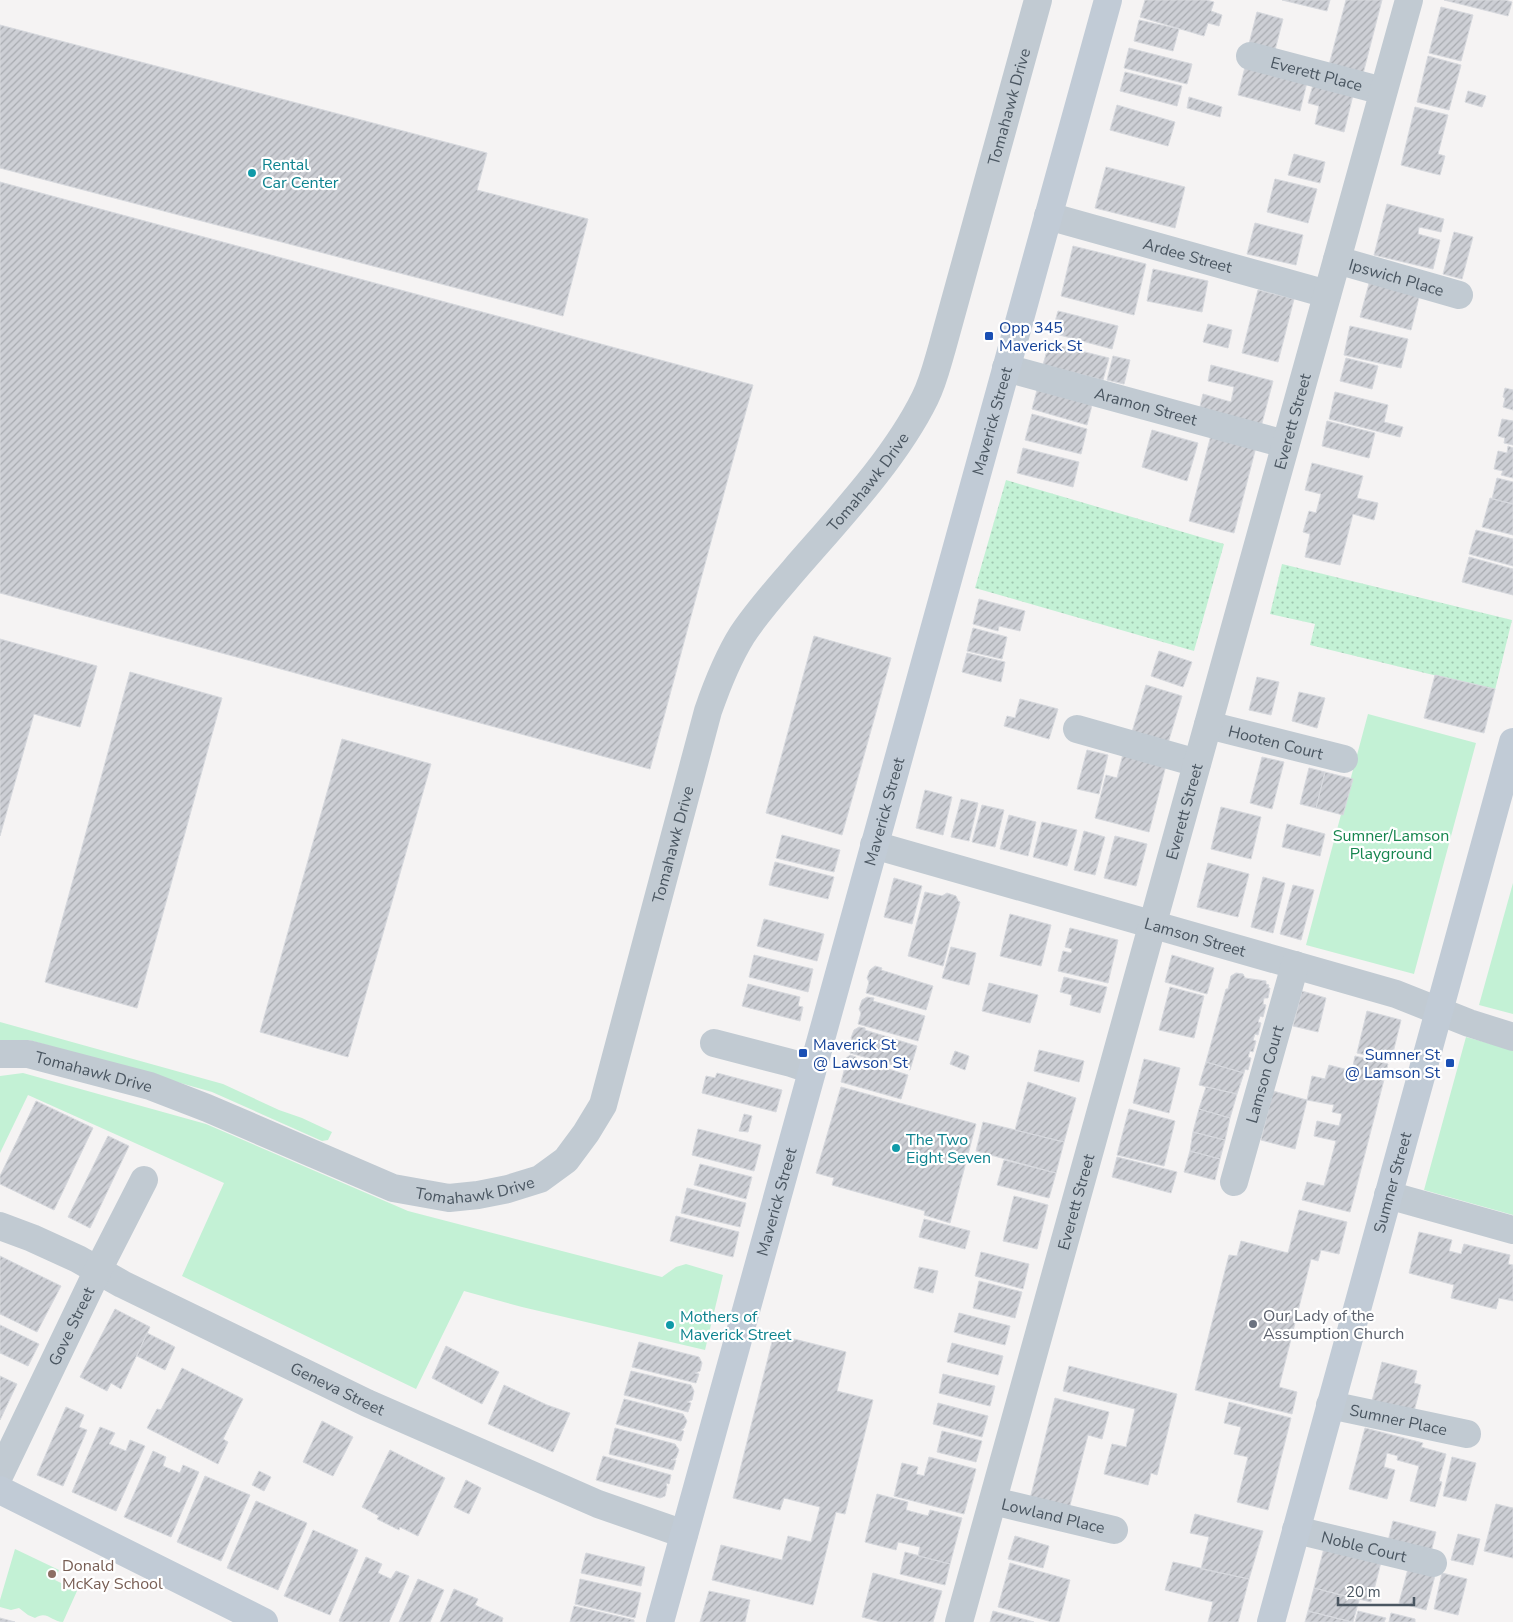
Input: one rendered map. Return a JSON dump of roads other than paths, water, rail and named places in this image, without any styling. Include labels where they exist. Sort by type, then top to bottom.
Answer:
[{"type":"main road","name":"Maverick Street","points":[[660,1622],[1108,0]]},
{"type":"main road","name":"Sumner Street","points":[[1270,1622],[1513,742]]},
{"type":"main road","points":[[0,1490],[264,1622]]},
{"type":"street","name":"Tomahawk Drive","points":[[0,1054],[28,1054],[150,1086],[216,1111],[393,1188],[450,1198],[478,1195],[508,1189],[540,1179],[566,1160],[586,1133],[603,1105],[708,711],[722,673],[742,636],[766,602],[840,517],[888,457],[917,413],[930,387],[1038,0]]},
{"type":"street","name":"Everett Street","points":[[959,1622],[1408,0]]},
{"type":"street","name":"Everett Place","points":[[1250,56],[1384,91]]},
{"type":"street","name":"Ardee Street","points":[[1048,216],[1327,294]]},
{"type":"street","name":"Ipswich Place","points":[[1337,260],[1459,295]]},
{"type":"street","name":"Aramon Street","points":[[1006,368],[1285,444]]},
{"type":"street","name":"Hooten Court","points":[[1208,725],[1344,759]]},
{"type":"street","points":[[1077,729],[1197,763]]},
{"type":"street","name":"Lamson Street","points":[[874,845],[1396,994],[1419,1002],[1439,1012],[1513,1037]]},
{"type":"street","name":"Lamson Court","points":[[1234,1182],[1295,965]]},
{"type":"street","points":[[714,1043],[812,1070]]},
{"type":"street","name":"Gove Street","points":[[0,1474],[98,1270],[144,1180]]},
{"type":"street","points":[[1388,1195],[1513,1230]]},
{"type":"street","name":"Geneva Street","points":[[0,1226],[32,1238],[367,1403],[598,1504],[684,1534]]},
{"type":"street","name":"Sumner Place","points":[[1330,1405],[1467,1434]]},
{"type":"street","name":"Lowland Place","points":[[993,1501],[1114,1530]]},
{"type":"street","name":"Noble Court","points":[[1296,1530],[1433,1562]]},
{"type":"place","name":"Rental Car Center","points":[[252,173]]},
{"type":"place","name":"Opp 345 Maverick St","points":[[989,336]]},
{"type":"place","name":"Maverick St @ Lawson St","points":[[803,1053]]},
{"type":"place","name":"Sumner St @ Lamson St","points":[[1450,1063]]},
{"type":"place","name":"The Two Eight Seven","points":[[896,1148]]},
{"type":"place","name":"Our Lady of the Assumption Church","points":[[1253,1324]]},
{"type":"place","name":"Mothers of Maverick Street","points":[[670,1325]]},
{"type":"place","name":"Donald McKay School","points":[[52,1574]]},
{"type":"park label","name":"Sumner/Lamson Playground","points":[[1391,844]]}]
